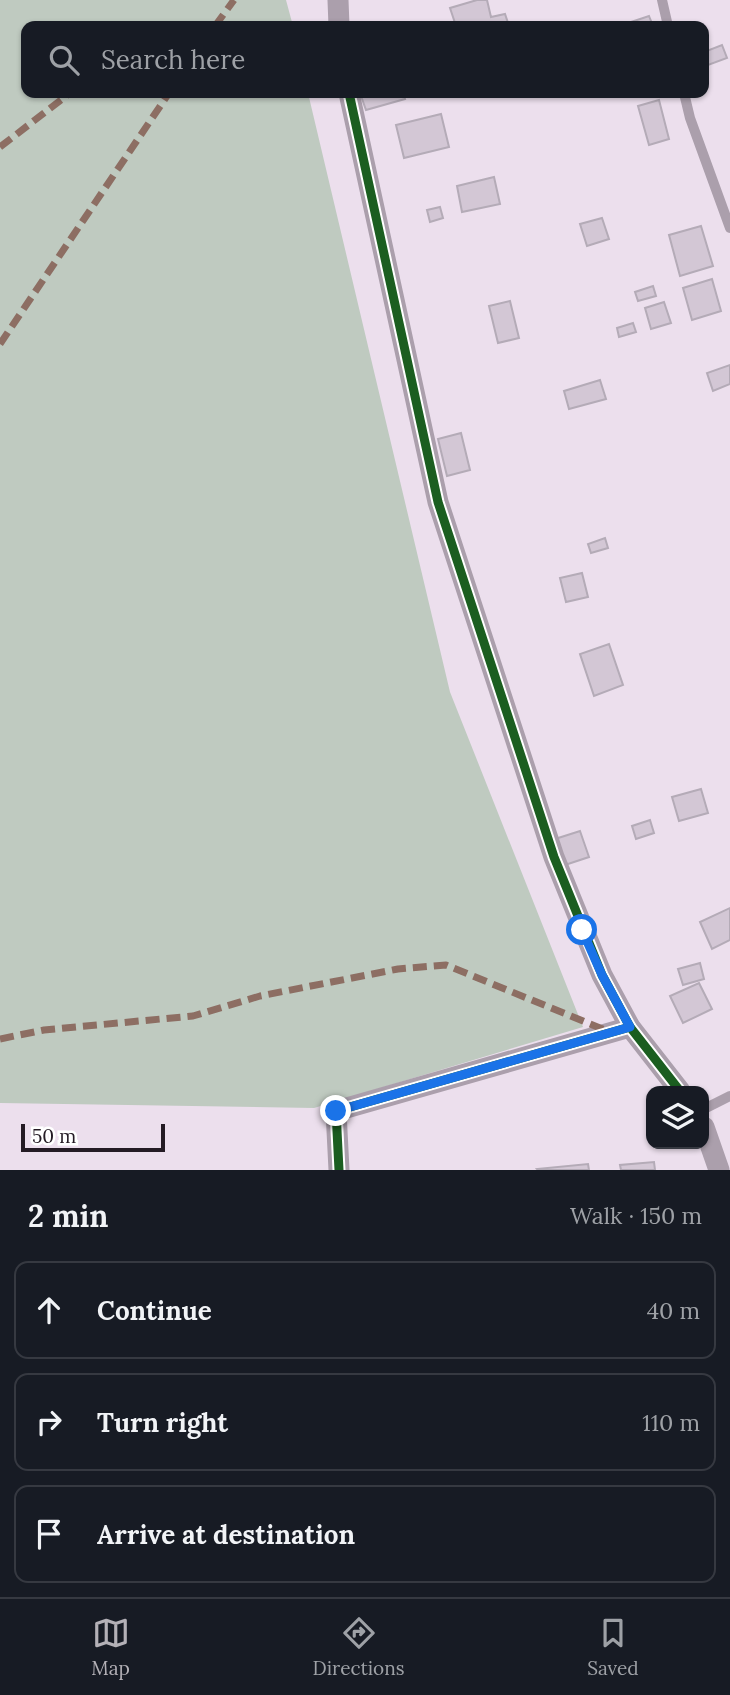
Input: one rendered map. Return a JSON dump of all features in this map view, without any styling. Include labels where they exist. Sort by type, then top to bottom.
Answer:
[{"type":"street","points":[[338,0],[339,21]]},
{"type":"street","points":[[350,98],[438,502],[554,857],[602,975],[630,1027],[676,1086]]},
{"type":"street","points":[[339,1170],[336,1111],[630,1027]]},
{"type":"street","points":[[709,1141],[719,1170]]},
{"type":"lane","points":[[662,0],[667,21]]},
{"type":"lane","points":[[685,98],[730,228]]},
{"type":"lane","points":[[709,1106],[730,1096]]},
{"type":"shaded area","points":[[0,0],[286,0],[292,21],[21,21],[21,98],[309,98],[450,692],[583,1027],[314,1108],[0,1103]]},
{"type":"building","points":[[477,0],[487,0],[491,17],[505,14],[507,21],[454,21],[450,8]]},
{"type":"building","points":[[649,16],[651,21],[634,21]]},
{"type":"building","points":[[722,45],[727,58],[709,65],[709,50]]},
{"type":"building","points":[[362,98],[405,99],[366,110]]},
{"type":"building","points":[[659,100],[669,139],[649,145],[638,106]]},
{"type":"building","points":[[441,114],[449,147],[404,158],[396,125]]},
{"type":"building","points":[[494,177],[500,204],[462,212],[457,186]]},
{"type":"building","points":[[440,207],[443,218],[430,222],[427,210]]},
{"type":"building","points":[[602,218],[609,239],[587,246],[580,224]]},
{"type":"building","points":[[701,226],[713,266],[680,276],[669,235]]},
{"type":"building","points":[[712,279],[721,311],[692,320],[683,288]]},
{"type":"building","points":[[653,286],[656,296],[638,301],[635,292]]},
{"type":"building","points":[[510,301],[519,338],[498,343],[489,306]]},
{"type":"building","points":[[664,302],[671,323],[651,329],[645,308]]},
{"type":"building","points":[[633,323],[636,332],[619,337],[617,328]]},
{"type":"building","points":[[730,365],[730,384],[713,391],[707,373]]},
{"type":"building","points":[[600,380],[606,399],[569,409],[564,391]]},
{"type":"building","points":[[461,433],[470,470],[447,476],[438,439]]},
{"type":"building","points":[[605,538],[608,548],[591,553],[588,544]]},
{"type":"building","points":[[582,573],[588,597],[566,602],[560,578]]},
{"type":"building","points":[[609,644],[623,685],[594,696],[580,654]]},
{"type":"building","points":[[701,789],[708,813],[679,821],[672,797]]},
{"type":"building","points":[[650,820],[654,833],[636,839],[632,826]]},
{"type":"building","points":[[580,831],[589,857],[562,866],[552,840]]},
{"type":"building","points":[[730,908],[730,940],[712,949],[700,922]]},
{"type":"building","points":[[700,963],[704,979],[683,985],[678,969]]},
{"type":"building","points":[[699,983],[712,1009],[683,1023],[670,996]]},
{"type":"building","points":[[654,1162],[655,1170],[621,1170],[620,1165]]},
{"type":"building","points":[[588,1164],[589,1170],[537,1169]]},
{"type":"marked path","points":[[219,21],[234,0]]},
{"type":"marked path","points":[[0,147],[64,98]]},
{"type":"marked path","points":[[0,344],[166,98]]},
{"type":"marked path","points":[[0,1039],[44,1030],[193,1016],[260,996],[398,969],[446,965],[610,1032]]},
{"type":"cycle path","points":[[350,98],[438,502],[554,857],[602,975],[630,1027],[676,1086]]},
{"type":"cycle path","points":[[339,1170],[336,1111],[630,1027]]},
{"type":"route","points":[[336,1111],[630,1027],[582,930]]}]
